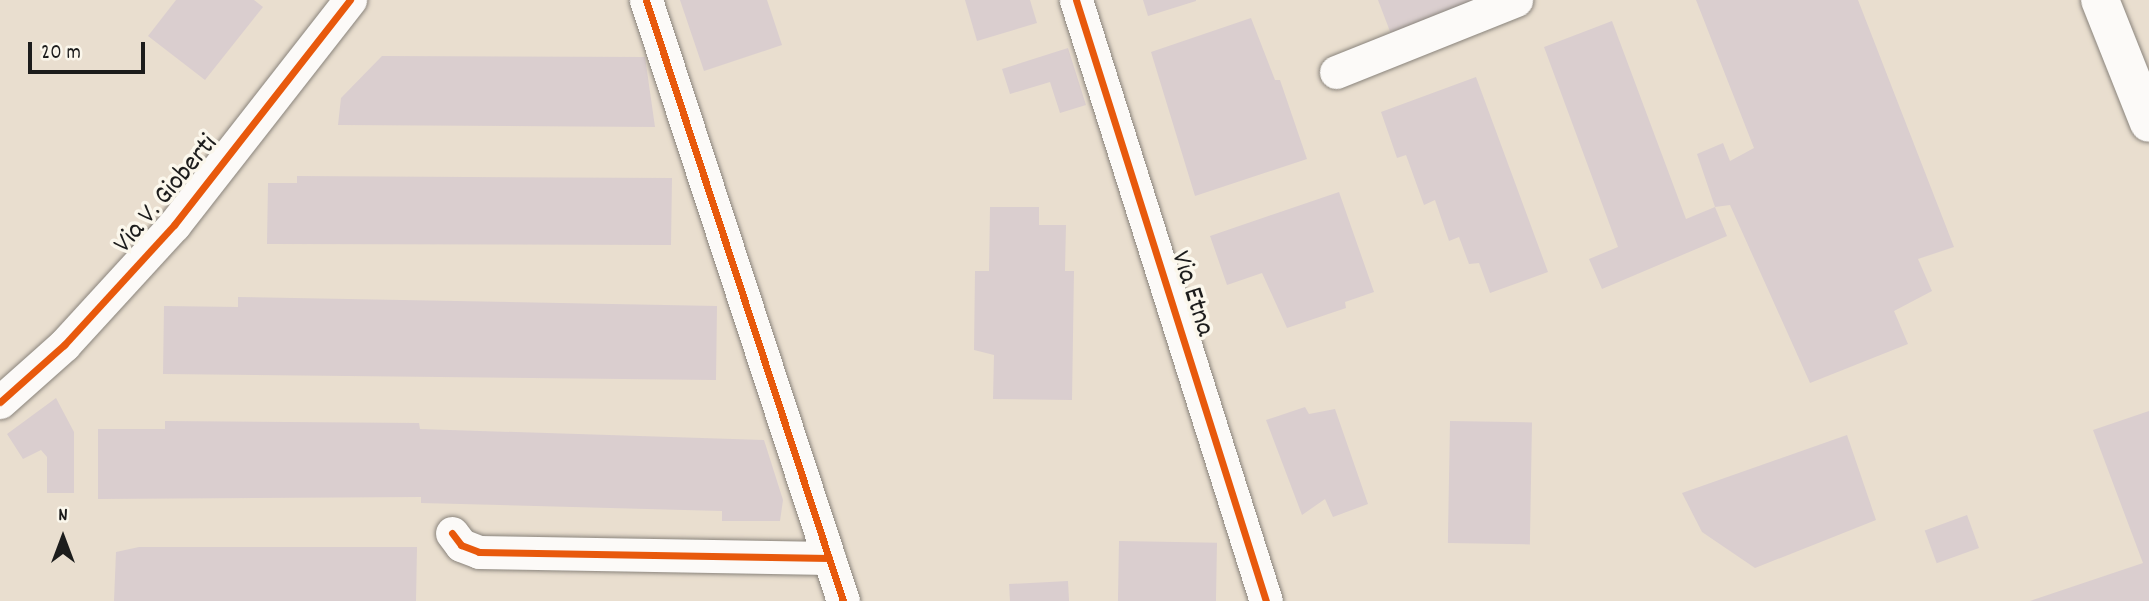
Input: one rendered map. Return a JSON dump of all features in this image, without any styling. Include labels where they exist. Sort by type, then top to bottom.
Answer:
[{"type":"main road","points":[[2100,0],[2149,123]]},
{"type":"street","name":"Via V. Gioberti","points":[[0,402],[64,345],[174,225],[350,0]]},
{"type":"street","points":[[646,0],[843,601]]},
{"type":"street","name":"Via Etna","points":[[1076,0],[1266,601]]},
{"type":"street","points":[[1336,72],[1516,0]]},
{"type":"street","points":[[452,534],[461,545],[479,552],[829,558]]},
{"type":"building","points":[[176,0],[254,0],[263,7],[205,80],[148,36]]},
{"type":"building","points":[[680,0],[767,0],[782,45],[704,71]]},
{"type":"building","points":[[965,0],[1030,0],[1037,23],[977,41]]},
{"type":"building","points":[[1143,0],[1196,0],[1196,1],[1148,16]]},
{"type":"building","points":[[1378,0],[1481,0],[1391,34]]},
{"type":"building","points":[[1696,0],[1858,0],[1954,247],[1918,259],[1932,291],[1894,311],[1908,344],[1810,383],[1730,205],[1715,207],[1697,154],[1723,143],[1730,161],[1754,148]]},
{"type":"building","points":[[1251,18],[1275,80],[1280,80],[1307,159],[1195,196],[1151,52]]},
{"type":"building","points":[[1612,21],[1686,219],[1715,207],[1727,236],[1602,289],[1589,259],[1618,247],[1544,47]]},
{"type":"building","points":[[1068,48],[1086,105],[1060,113],[1050,82],[1010,94],[1002,69]]},
{"type":"building","points":[[382,56],[645,57],[655,127],[338,125],[341,98]]},
{"type":"building","points":[[1476,77],[1548,272],[1490,293],[1479,263],[1469,264],[1459,237],[1449,241],[1435,200],[1424,205],[1406,155],[1397,158],[1381,112]]},
{"type":"building","points":[[297,176],[672,178],[671,245],[267,244],[268,183],[297,183]]},
{"type":"building","points":[[1339,192],[1374,292],[1345,302],[1346,308],[1287,328],[1262,273],[1227,285],[1210,236]]},
{"type":"building","points":[[990,207],[1039,207],[1039,225],[1066,225],[1065,271],[1074,271],[1072,400],[993,399],[994,355],[974,350],[975,271],[989,271]]},
{"type":"building","points":[[238,297],[717,306],[716,380],[163,374],[164,306],[238,307]]},
{"type":"building","points":[[56,398],[74,432],[74,493],[47,493],[47,457],[41,450],[23,459],[7,434]]},
{"type":"building","points":[[1305,407],[1309,414],[1335,409],[1368,504],[1333,517],[1325,499],[1302,515],[1266,420]]},
{"type":"building","points":[[2149,411],[2149,601],[2030,601],[2143,563],[2093,430]]},
{"type":"building","points":[[165,421],[419,423],[420,429],[764,440],[783,500],[780,521],[722,521],[722,511],[421,503],[421,497],[98,499],[98,429],[165,429]]},
{"type":"building","points":[[1450,421],[1532,422],[1530,544],[1448,543]]},
{"type":"building","points":[[1847,435],[1876,520],[1755,568],[1702,532],[1682,493]]},
{"type":"building","points":[[1967,515],[1979,548],[1937,563],[1925,530]]},
{"type":"building","points":[[1119,541],[1217,543],[1216,601],[1118,601]]},
{"type":"building","points":[[139,547],[417,547],[416,601],[114,601],[116,552]]},
{"type":"building","points":[[1068,581],[1069,601],[1010,601],[1009,584]]},
{"type":"cycle path","points":[[0,402],[64,345],[174,225],[350,0]]},
{"type":"cycle path","points":[[646,0],[843,601]]},
{"type":"cycle path","points":[[1076,0],[1266,601]]},
{"type":"cycle path","points":[[452,533],[461,545],[479,552],[829,558]]}]
